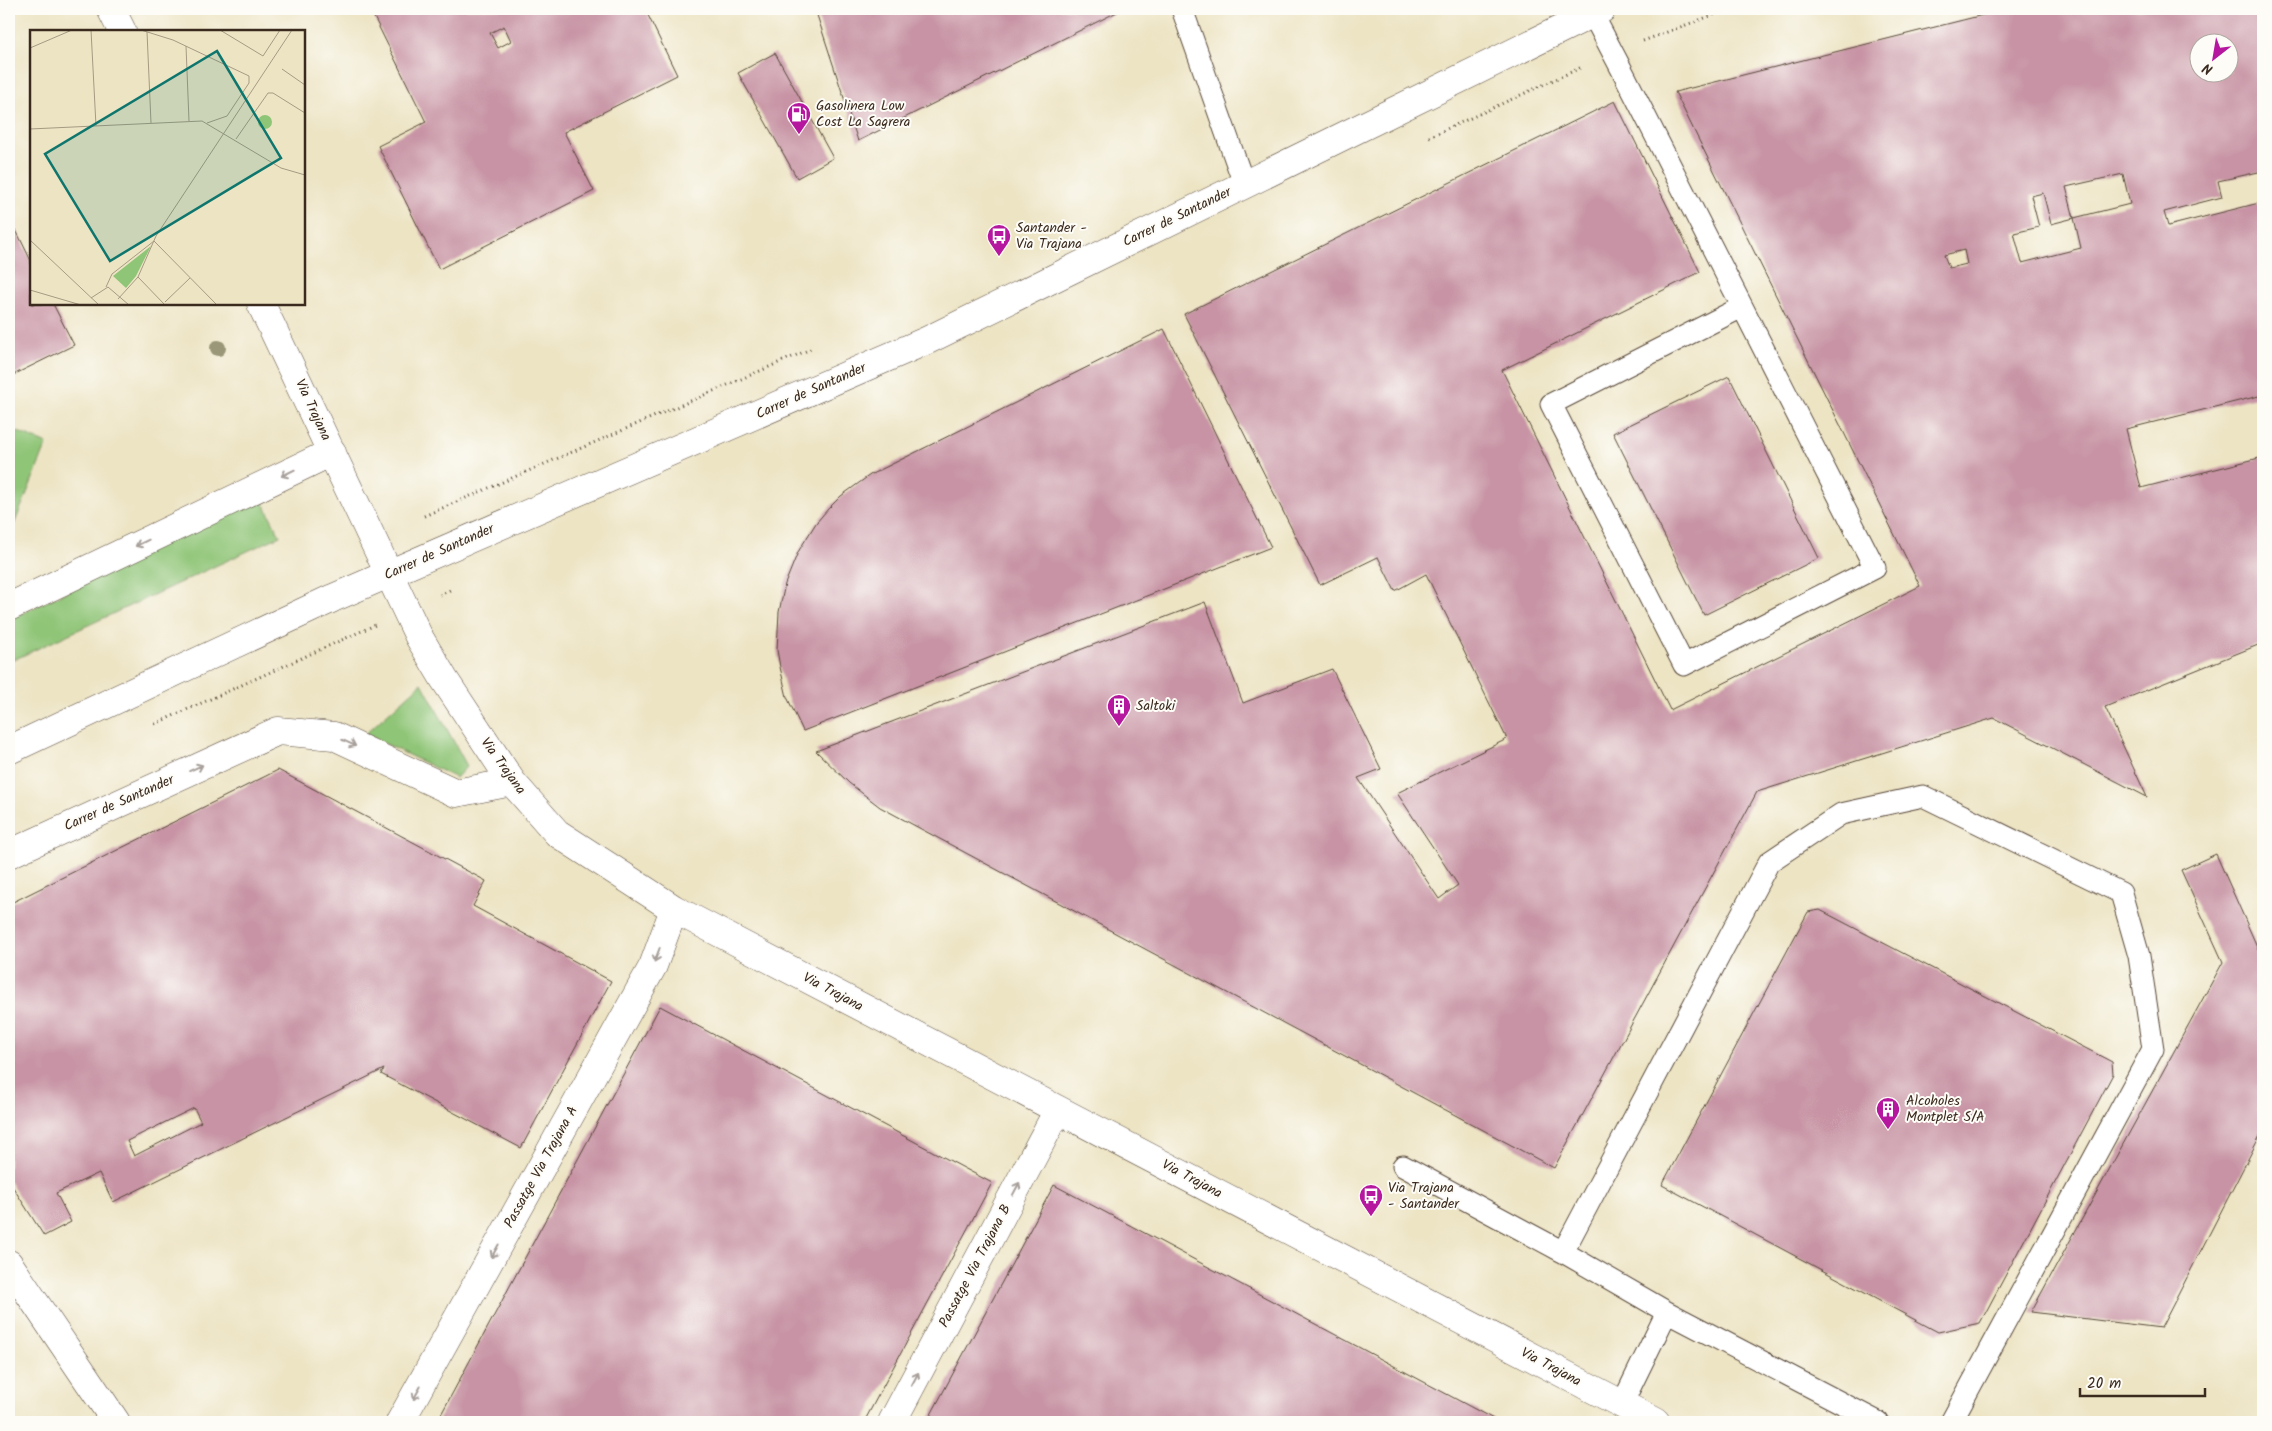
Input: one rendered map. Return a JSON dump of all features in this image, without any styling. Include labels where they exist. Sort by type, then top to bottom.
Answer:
[{"type":"street","points":[[111,9],[122,30]]},
{"type":"street","name":"Carrer de Santander","points":[[9,750],[332,598],[928,340],[1597,11]]},
{"type":"street","name":"Via Trajana","points":[[261,305],[419,636],[444,679],[512,782],[557,833],[674,909],[1058,1110],[1617,1413],[1656,1422]]},
{"type":"street","points":[[9,607],[332,452]]},
{"type":"street","name":"Carrer de Santander","points":[[9,854],[278,731],[334,736],[456,793],[512,782]]},
{"type":"street","name":"Passatge Via Trajana A","points":[[400,1422],[653,966],[674,909]]},
{"type":"street","name":"Passatge Via Trajana B","points":[[892,1422],[1058,1110]]},
{"type":"street","points":[[9,1264],[116,1422]]},
{"type":"lane","points":[[1182,9],[1244,184]]},
{"type":"lane","points":[[1597,11],[1742,308],[1875,568],[1684,665],[1551,404],[1742,308]]},
{"type":"lane","points":[[1563,1252],[1769,862],[1841,814],[1923,796],[2121,893],[2139,956],[2153,1049],[1951,1422]]},
{"type":"lane","points":[[1403,1166],[1563,1252],[1667,1312],[1878,1422]]},
{"type":"lane","points":[[1617,1413],[1667,1312]]},
{"type":"path","points":[[372,539],[821,344]]},
{"type":"green space","points":[[9,428],[47,444],[9,537]]},
{"type":"green space","points":[[260,496],[280,536],[9,662],[9,620]]},
{"type":"green space","points":[[422,683],[467,766],[456,778],[365,734]]},
{"type":"building","points":[[370,9],[645,9],[677,75],[564,132],[594,191],[439,269],[378,146],[426,122]],"holes":[[[504,26],[511,41],[498,48],[490,33]]]},
{"type":"building","points":[[815,9],[1123,9],[858,141]]},
{"type":"building","points":[[2007,9],[2263,9],[2263,171],[2218,181],[2222,197],[2164,212],[2168,226],[2263,202],[2263,395],[2126,429],[2141,488],[2263,457],[2263,643],[2105,707],[2147,797],[1994,718],[1757,792],[1554,1168],[880,807],[849,783],[816,751],[1205,602],[1243,703],[1332,669],[1381,769],[1358,778],[1439,899],[1458,885],[1397,793],[1507,739],[1426,574],[1395,591],[1378,557],[1320,585],[1184,314],[1615,101],[1700,272],[1502,370],[1670,710],[1920,586],[1675,92]],"holes":[[[2123,174],[2130,204],[2074,218],[2066,187]],[[2043,193],[2051,224],[2074,218],[2081,248],[2022,263],[2014,233],[2039,227],[2031,196]],[[1964,250],[1967,264],[1949,268],[1944,255]]]},
{"type":"building","points":[[775,53],[833,158],[797,178],[738,73]]},
{"type":"building","points":[[16,230],[30,259],[30,305],[54,305],[74,345],[9,377],[9,234]]},
{"type":"building","points":[[1164,329],[1271,547],[803,731],[787,697],[780,667],[777,650],[779,612],[785,584],[798,552],[816,523],[828,509],[841,496],[870,475]]},
{"type":"building","points":[[1729,376],[1819,558],[1704,615],[1613,433]]},
{"type":"building","points":[[278,770],[486,881],[473,906],[611,981],[521,1148],[381,1074],[384,1069],[113,1202],[99,1173],[56,1193],[71,1222],[44,1236],[9,1181],[9,904]],"holes":[[[194,1108],[201,1122],[134,1156],[127,1141]]]},
{"type":"building","points":[[2216,854],[2263,960],[2263,1130],[2161,1328],[2031,1312],[2223,962],[2181,870]]},
{"type":"building","name":"Alcoholes Montplet S/A","points":[[1820,910],[2112,1062],[2113,1074],[1980,1323],[1938,1332],[1662,1185],[1808,912]]},
{"type":"building","points":[[660,1006],[992,1183],[864,1422],[437,1422]]},
{"type":"building","points":[[1054,1185],[1137,1229],[1499,1422],[927,1422]]},
{"type":"place","name":"Gasolinera Low Cost La Sagrera","points":[[799,135]]},
{"type":"place","name":"Santander - Via Trajana","points":[[999,257]]},
{"type":"place","name":"Saltoki","points":[[1119,727]]},
{"type":"place","name":"Alcoholes Montplet S/A","points":[[1888,1130]]},
{"type":"place","name":"Via Trajana - Santander","points":[[1371,1217]]}]
